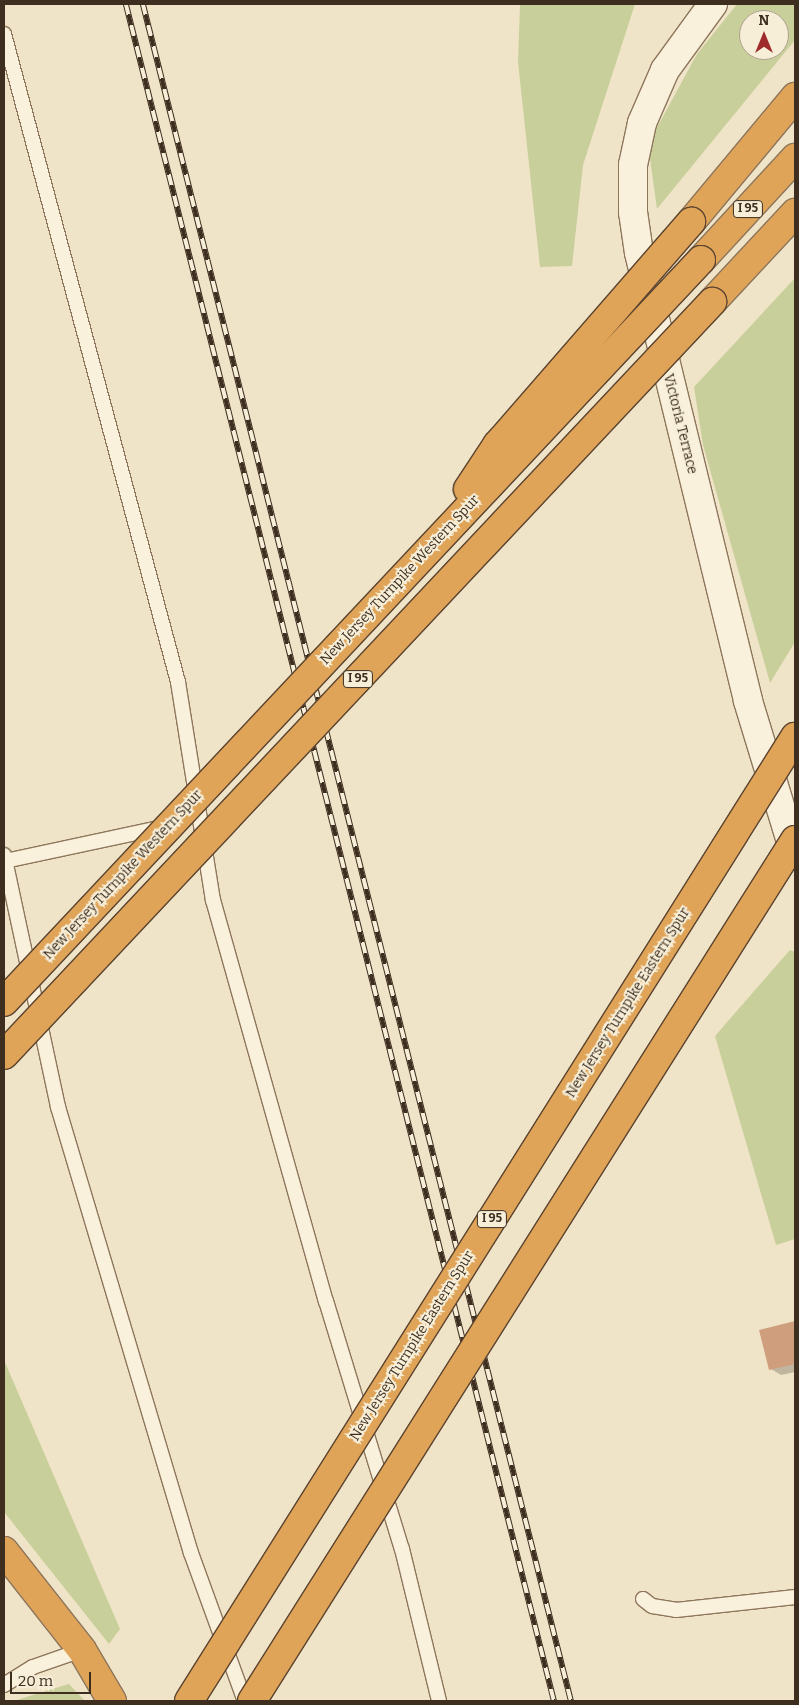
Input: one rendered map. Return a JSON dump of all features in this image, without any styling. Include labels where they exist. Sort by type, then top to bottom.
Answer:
[{"type":"highway","points":[[427,551],[497,445],[691,222],[795,97]]},
{"type":"highway","name":"New Jersey Turnpike Western Spur","points":[[4,1002],[795,158]]},
{"type":"highway","name":"I 95","points":[[4,1056],[795,213]]},
{"type":"highway","name":"New Jersey Turnpike Eastern Spur","points":[[189,1701],[795,737]]},
{"type":"highway","points":[[252,1701],[795,840]]},
{"type":"highway","points":[[4,1551],[82,1650],[112,1701]]},
{"type":"street","name":"Victoria Terrace","points":[[713,4],[665,70],[642,123],[633,164],[633,212],[638,253],[748,701],[795,855]]},
{"type":"lane","points":[[4,34],[178,682],[213,900],[326,1301],[402,1549],[440,1701]]},
{"type":"lane","points":[[200,819],[5,858],[58,1108],[191,1553],[245,1701]]},
{"type":"lane","points":[[643,1599],[652,1606],[676,1610],[795,1597]]},
{"type":"lane","points":[[4,1686],[33,1667],[82,1650]]},
{"type":"green space","points":[[520,4],[635,4],[583,165],[572,266],[540,267],[518,62]]},
{"type":"green space","points":[[737,4],[795,4],[795,40],[789,47],[789,10],[739,10],[739,60],[779,60],[657,209],[648,144],[697,54]]},
{"type":"green space","points":[[795,278],[795,642],[770,683],[703,445],[694,387]]},
{"type":"green space","points":[[790,950],[795,952],[795,1239],[776,1245],[715,1036]]},
{"type":"green space","points":[[4,1360],[120,1629],[109,1644],[4,1512]]},
{"type":"green space","points":[[69,1684],[85,1701],[15,1701],[23,1698]]},
{"type":"building","points":[[795,1321],[795,1364],[769,1370],[759,1330]]},
{"type":"railway","points":[[126,4],[554,1701]]},
{"type":"railway","points":[[143,4],[571,1701]]}]
